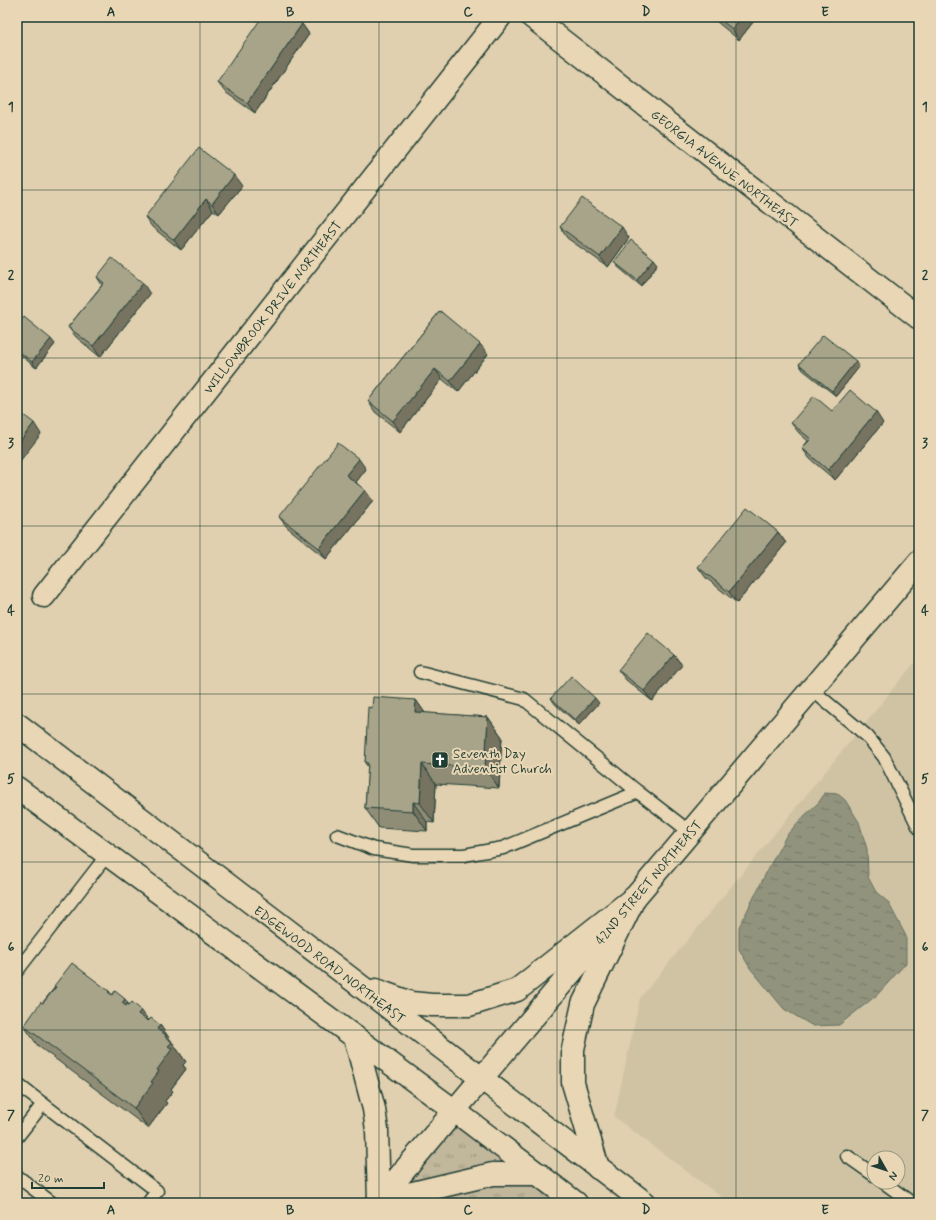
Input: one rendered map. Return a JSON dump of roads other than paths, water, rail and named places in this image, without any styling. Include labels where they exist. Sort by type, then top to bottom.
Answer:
[{"type":"main road","name":"WILLOWBROOK DRIVE NORTHEAST","points":[[44,596],[500,17]]},
{"type":"main road","name":"GEORGIA AVENUE NORTHEAST","points":[[532,17],[919,318]]},
{"type":"main road","name":"42ND STREET NORTHEAST","points":[[378,1202],[919,562]]},
{"type":"main road","name":"EDGEWOOD ROAD NORTHEAST","points":[[17,724],[644,1203]]},
{"type":"main road","points":[[17,788],[455,1111],[576,1203]]},
{"type":"main road","points":[[355,983],[411,1003],[432,1006],[469,1005],[517,990],[635,897]]},
{"type":"main road","points":[[598,1168],[573,1084],[573,1050],[583,1004],[635,897]]},
{"type":"main road","points":[[355,1037],[374,1109],[377,1130],[378,1202],[493,1174],[539,1174]]},
{"type":"lane","points":[[420,672],[524,699],[638,792],[690,832]]},
{"type":"lane","points":[[811,689],[867,736],[884,757],[919,828]]},
{"type":"lane","points":[[337,835],[374,849],[413,856],[464,855],[503,848],[638,792]]},
{"type":"lane","points":[[17,971],[107,854]]},
{"type":"lane","points":[[17,1084],[157,1191],[148,1203]]},
{"type":"lane","points":[[17,1138],[42,1104]]},
{"type":"lane","points":[[848,1156],[866,1169]]},
{"type":"lane","points":[[17,1176],[52,1203]]},
{"type":"lane","points":[[894,1190],[912,1203]]},
{"type":"water","points":[[825,793],[838,794],[845,800],[859,822],[867,849],[868,877],[876,892],[888,902],[906,936],[906,963],[877,995],[839,1025],[813,1026],[784,1009],[750,968],[739,949],[739,927],[786,836],[819,802]]},
{"type":"place","name":"Seventh Day Adventist Church","points":[[440,760]]}]
